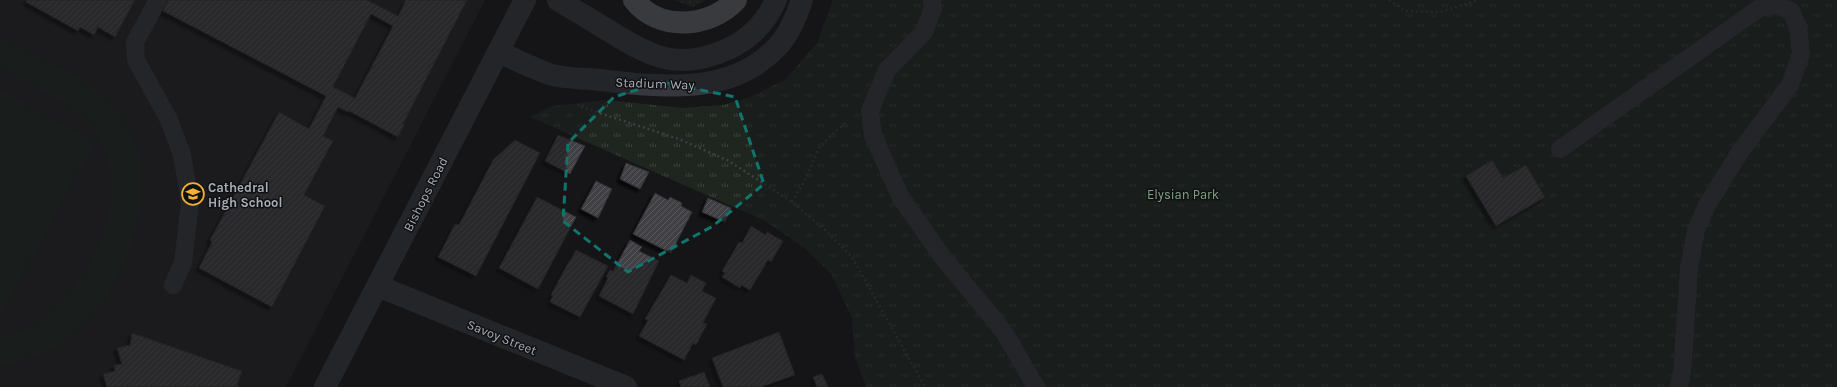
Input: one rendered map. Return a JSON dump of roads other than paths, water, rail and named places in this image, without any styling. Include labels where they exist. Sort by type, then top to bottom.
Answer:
[{"type":"highway","points":[[634,0],[647,12],[658,18],[680,23],[697,22],[711,17],[724,11],[736,0]]},
{"type":"street","name":"Bishops Road","points":[[325,387],[525,0]]},
{"type":"street","name":"Stadium Way","points":[[558,0],[650,54],[668,59],[686,60],[703,58],[719,53],[743,41],[763,22],[776,0]]},
{"type":"street","name":"Stadium Way","points":[[498,52],[550,74],[622,82],[680,86],[698,85],[722,80],[761,61],[776,48],[789,30],[802,0]]},
{"type":"street","name":"Savoy Street","points":[[378,286],[626,387]]},
{"type":"lane","points":[[158,0],[134,42],[136,60],[169,120],[182,155],[190,202],[183,263],[173,285]]},
{"type":"lane","points":[[932,0],[932,8],[924,32],[887,70],[870,111],[873,135],[900,196],[941,255],[1004,332],[1036,387]]},
{"type":"lane","points":[[1560,149],[1761,7],[1776,5],[1791,11],[1798,27],[1801,54],[1790,85],[1740,152],[1707,205],[1696,230],[1689,268],[1682,374],[1679,387]]},
{"type":"place","name":"Cathedral High School","points":[[193,194]]},
{"type":"park label","name":"Elysian Park","points":[[1183,194]]}]
